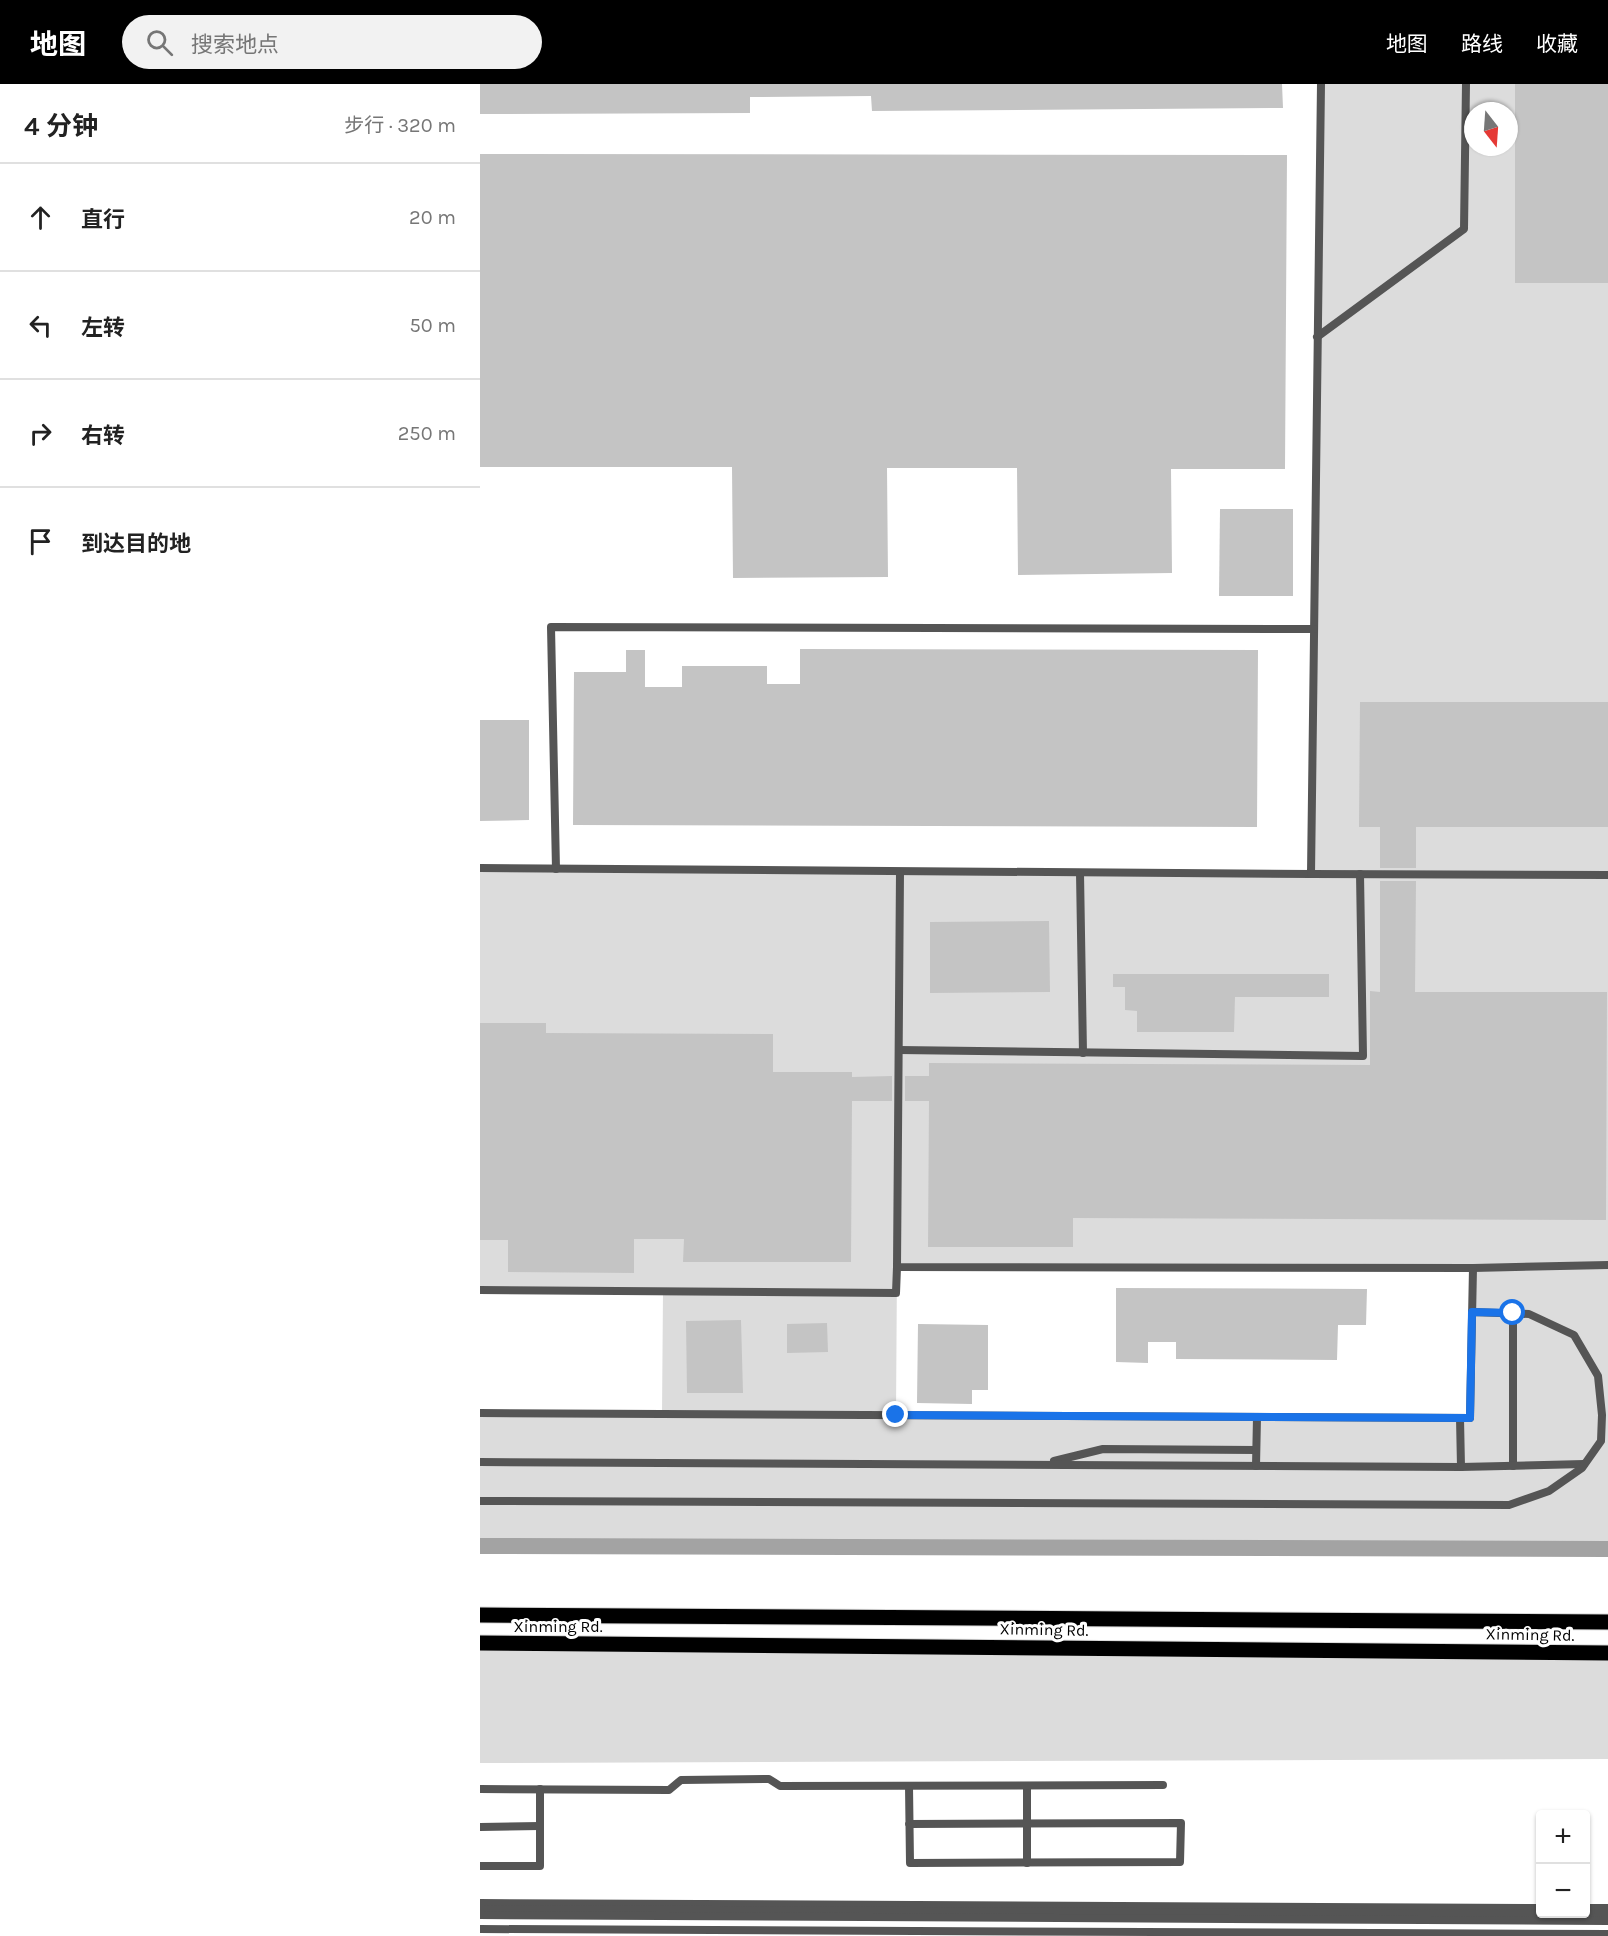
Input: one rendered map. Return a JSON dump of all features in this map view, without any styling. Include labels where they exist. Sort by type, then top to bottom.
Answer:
[{"type":"main road","name":"Xinming Rd.","points":[[480,1615],[1608,1622]]},
{"type":"main road","name":"Xinming Rd.","points":[[480,1643],[1608,1653]]},
{"type":"lane","points":[[1311,874],[1322,84]]},
{"type":"lane","points":[[1317,337],[1464,229],[1466,84]]},
{"type":"lane","points":[[556,869],[551,627],[1314,628]]},
{"type":"lane","points":[[480,868],[1608,875]]},
{"type":"lane","points":[[480,1290],[896,1293],[900,872]]},
{"type":"lane","points":[[1080,873],[1083,1053]]},
{"type":"lane","points":[[898,1050],[1363,1056],[1360,874]]},
{"type":"lane","points":[[897,1267],[1473,1268],[1608,1265]]},
{"type":"lane","points":[[480,1413],[1470,1418],[1473,1268]]},
{"type":"lane","points":[[480,1501],[1509,1505],[1549,1491],[1584,1464],[1601,1441],[1602,1415],[1598,1376],[1574,1335],[1529,1314],[1472,1312]]},
{"type":"lane","points":[[1513,1313],[1513,1466]]},
{"type":"lane","points":[[1256,1466],[1257,1417]]},
{"type":"lane","points":[[1460,1418],[1461,1467]]},
{"type":"lane","points":[[1041,1465],[1103,1449],[1256,1450]]},
{"type":"lane","points":[[480,1462],[1461,1467],[1584,1464]]},
{"type":"lane","points":[[480,1789],[669,1790],[681,1780],[769,1779],[780,1786],[1163,1785]]},
{"type":"lane","points":[[909,1786],[909,1824],[910,1863],[1180,1862],[1181,1823],[909,1824]]},
{"type":"lane","points":[[1027,1786],[1027,1863]]},
{"type":"lane","points":[[480,1866],[540,1866],[540,1789]]},
{"type":"lane","points":[[480,1827],[540,1826]]},
{"type":"lane","points":[[480,1903],[1536,1908]]},
{"type":"lane","points":[[1590,1908],[1608,1908]]},
{"type":"lane","points":[[480,1909],[1608,1914]]},
{"type":"lane","points":[[480,1915],[1608,1921]]},
{"type":"lane","points":[[480,1929],[1608,1934]]},
{"type":"shaded area","points":[[1321,84],[1608,84],[1608,1549],[480,1546],[480,1413],[662,1414],[663,1291],[480,1290],[480,868],[1311,874]],"holes":[[[897,1267],[1473,1269],[1470,1418],[896,1415]]]},
{"type":"shaded area","points":[[480,1645],[1608,1654],[1608,1759],[480,1763]]},
{"type":"building","points":[[480,84],[1282,84],[1283,108],[872,111],[871,96],[750,97],[750,113],[480,114]]},
{"type":"building","points":[[1515,84],[1608,84],[1608,283],[1515,283],[1515,156],[1518,156],[1518,102],[1515,102]]},
{"type":"building","points":[[480,154],[1287,155],[1285,469],[1171,469],[1172,573],[1018,575],[1017,468],[887,468],[888,577],[733,578],[732,467],[480,467]]},
{"type":"building","points":[[1220,509],[1293,509],[1293,596],[1219,596]]},
{"type":"building","points":[[800,649],[1258,650],[1257,827],[573,825],[574,672],[626,672],[626,650],[645,650],[645,687],[682,687],[682,666],[767,666],[767,684],[800,684]]},
{"type":"building","points":[[1360,702],[1608,702],[1608,827],[1416,827],[1416,868],[1380,868],[1380,827],[1359,827]]},
{"type":"building","points":[[480,720],[529,720],[529,820],[480,821]]},
{"type":"building","points":[[1380,881],[1416,881],[1415,992],[1607,992],[1606,1220],[1073,1218],[1073,1247],[928,1247],[929,1101],[905,1101],[905,1076],[929,1076],[929,1063],[1370,1065],[1370,991],[1380,992]]},
{"type":"building","points":[[1049,921],[1050,992],[930,993],[930,922]]},
{"type":"building","points":[[1113,974],[1329,974],[1329,997],[1235,997],[1234,1032],[1137,1032],[1137,1011],[1125,1010],[1125,987],[1113,987]]},
{"type":"building","points":[[480,1023],[546,1023],[546,1033],[773,1034],[773,1072],[852,1072],[852,1077],[892,1076],[892,1101],[852,1101],[851,1262],[683,1262],[684,1239],[634,1239],[634,1273],[508,1272],[508,1240],[480,1240]]},
{"type":"building","points":[[1116,1288],[1367,1289],[1366,1325],[1338,1325],[1337,1360],[1176,1359],[1176,1342],[1148,1342],[1148,1363],[1116,1362]]},
{"type":"building","points":[[741,1320],[743,1393],[687,1393],[686,1321]]},
{"type":"building","points":[[827,1323],[828,1352],[787,1353],[787,1324]]},
{"type":"building","points":[[918,1324],[988,1325],[988,1390],[972,1390],[972,1404],[917,1403]]},
{"type":"waterway","points":[[480,1546],[1608,1549]]},
{"type":"route","points":[[896,1415],[1470,1418],[1472,1312],[1513,1313]]}]
